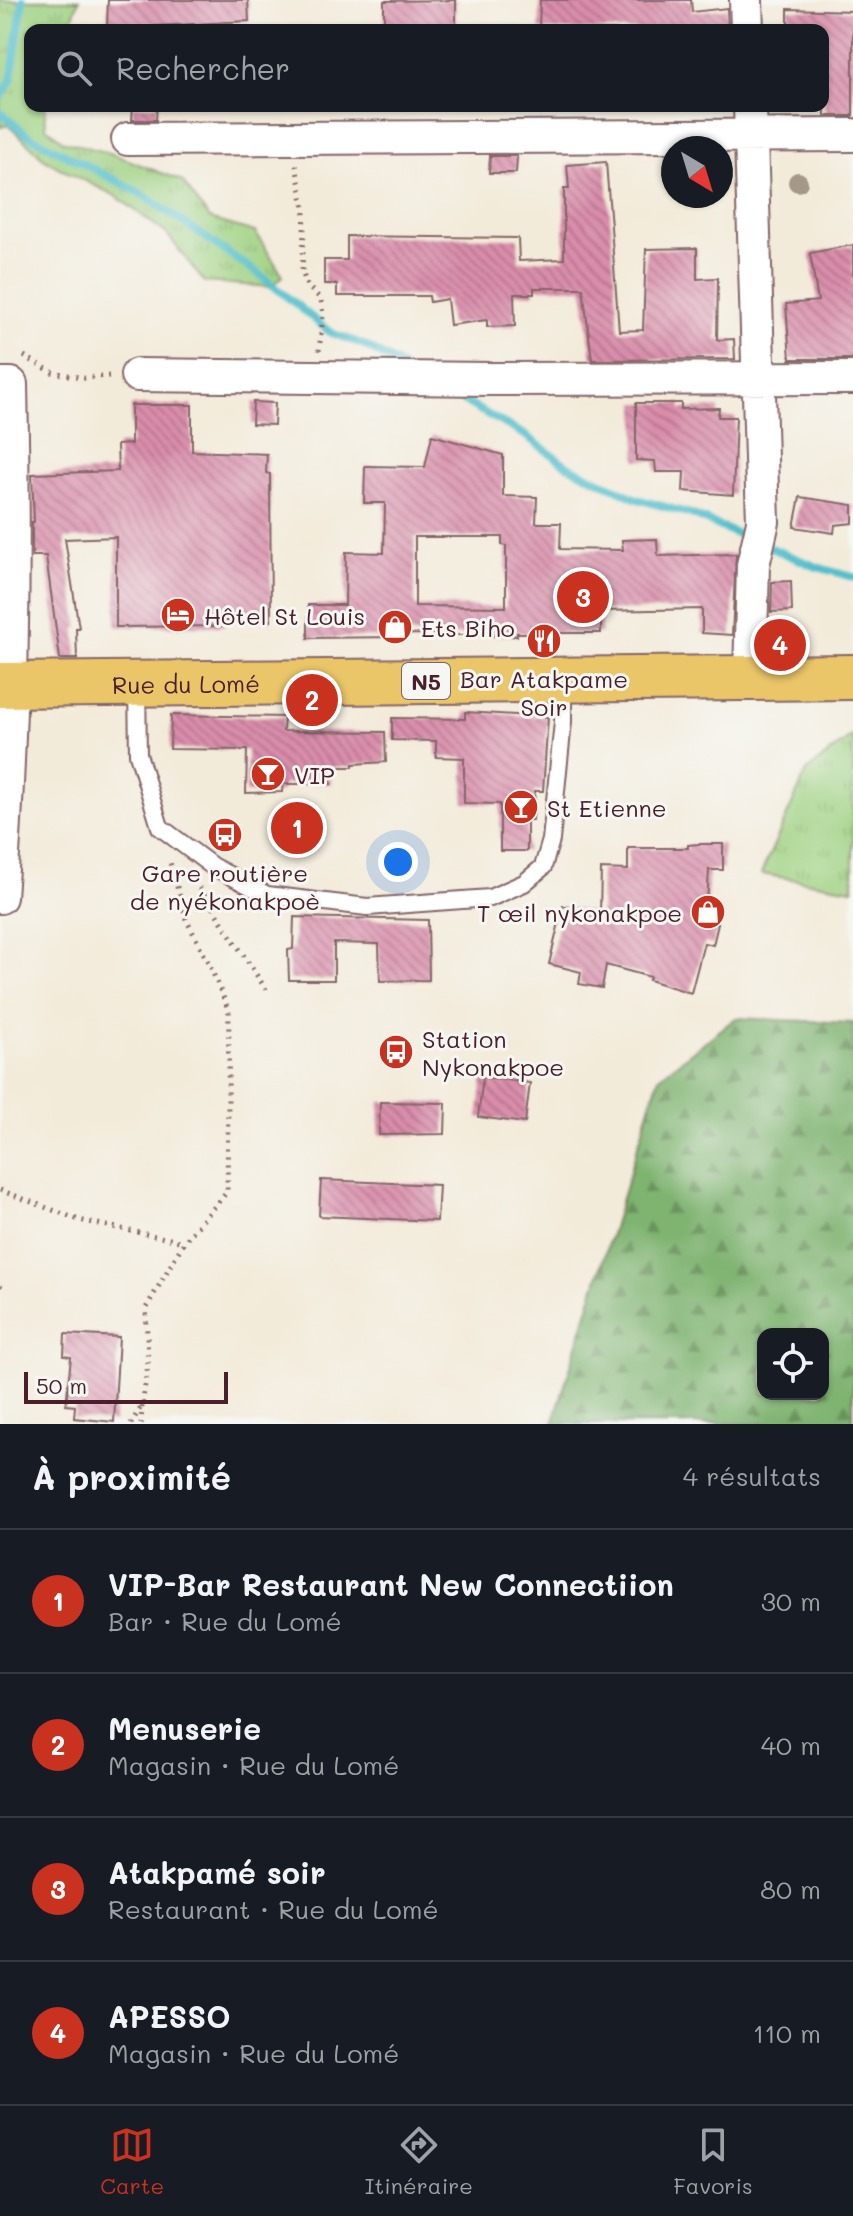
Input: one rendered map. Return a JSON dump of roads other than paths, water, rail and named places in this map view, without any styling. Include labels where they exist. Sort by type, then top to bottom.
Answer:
[{"type":"main road","name":"Rue du Lomé","points":[[5,685],[853,677]]},
{"type":"street","points":[[746,0],[747,24]]},
{"type":"street","points":[[128,139],[278,138],[750,121],[853,135]]},
{"type":"street","points":[[750,121],[763,522],[753,565],[750,676]]},
{"type":"street","points":[[137,375],[490,379],[853,378]]},
{"type":"street","points":[[0,897],[9,748],[5,685],[14,513],[5,384]]},
{"type":"lane","points":[[137,684],[138,754],[160,827],[212,866],[267,895],[367,907],[490,898],[524,883],[543,867],[551,840],[563,722],[563,679]]},
{"type":"waterway","points":[[0,98],[11,81],[23,0]]},
{"type":"waterway","points":[[0,112],[26,134],[140,193],[259,274],[331,333],[362,344],[401,366]]},
{"type":"waterway","points":[[445,391],[523,434],[568,466],[637,499],[691,514],[751,540]]},
{"type":"waterway","points":[[764,545],[817,567],[853,577]]},
{"type":"place","name":"Atakpamé soir","points":[[583,597]]},
{"type":"place","name":"Hôtel St Louis","points":[[178,615]]},
{"type":"place","name":"Ets Biho","points":[[395,627]]},
{"type":"place","name":"Bar Atakpame Soir","points":[[544,641]]},
{"type":"place","name":"APESSO","points":[[780,645]]},
{"type":"place","name":"Menuserie","points":[[312,700]]},
{"type":"place","name":"VIP","points":[[268,774]]},
{"type":"place","name":"St Etienne","points":[[521,807]]},
{"type":"place","name":"VIP-Bar Restaurant New Connectiion","points":[[297,828]]},
{"type":"place","name":"Gare routière de nyékonakpoè","points":[[225,835]]},
{"type":"place","name":"T œil nykonakpoe","points":[[708,912]]},
{"type":"place","name":"Station Nykonakpoe","points":[[396,1052]]}]
